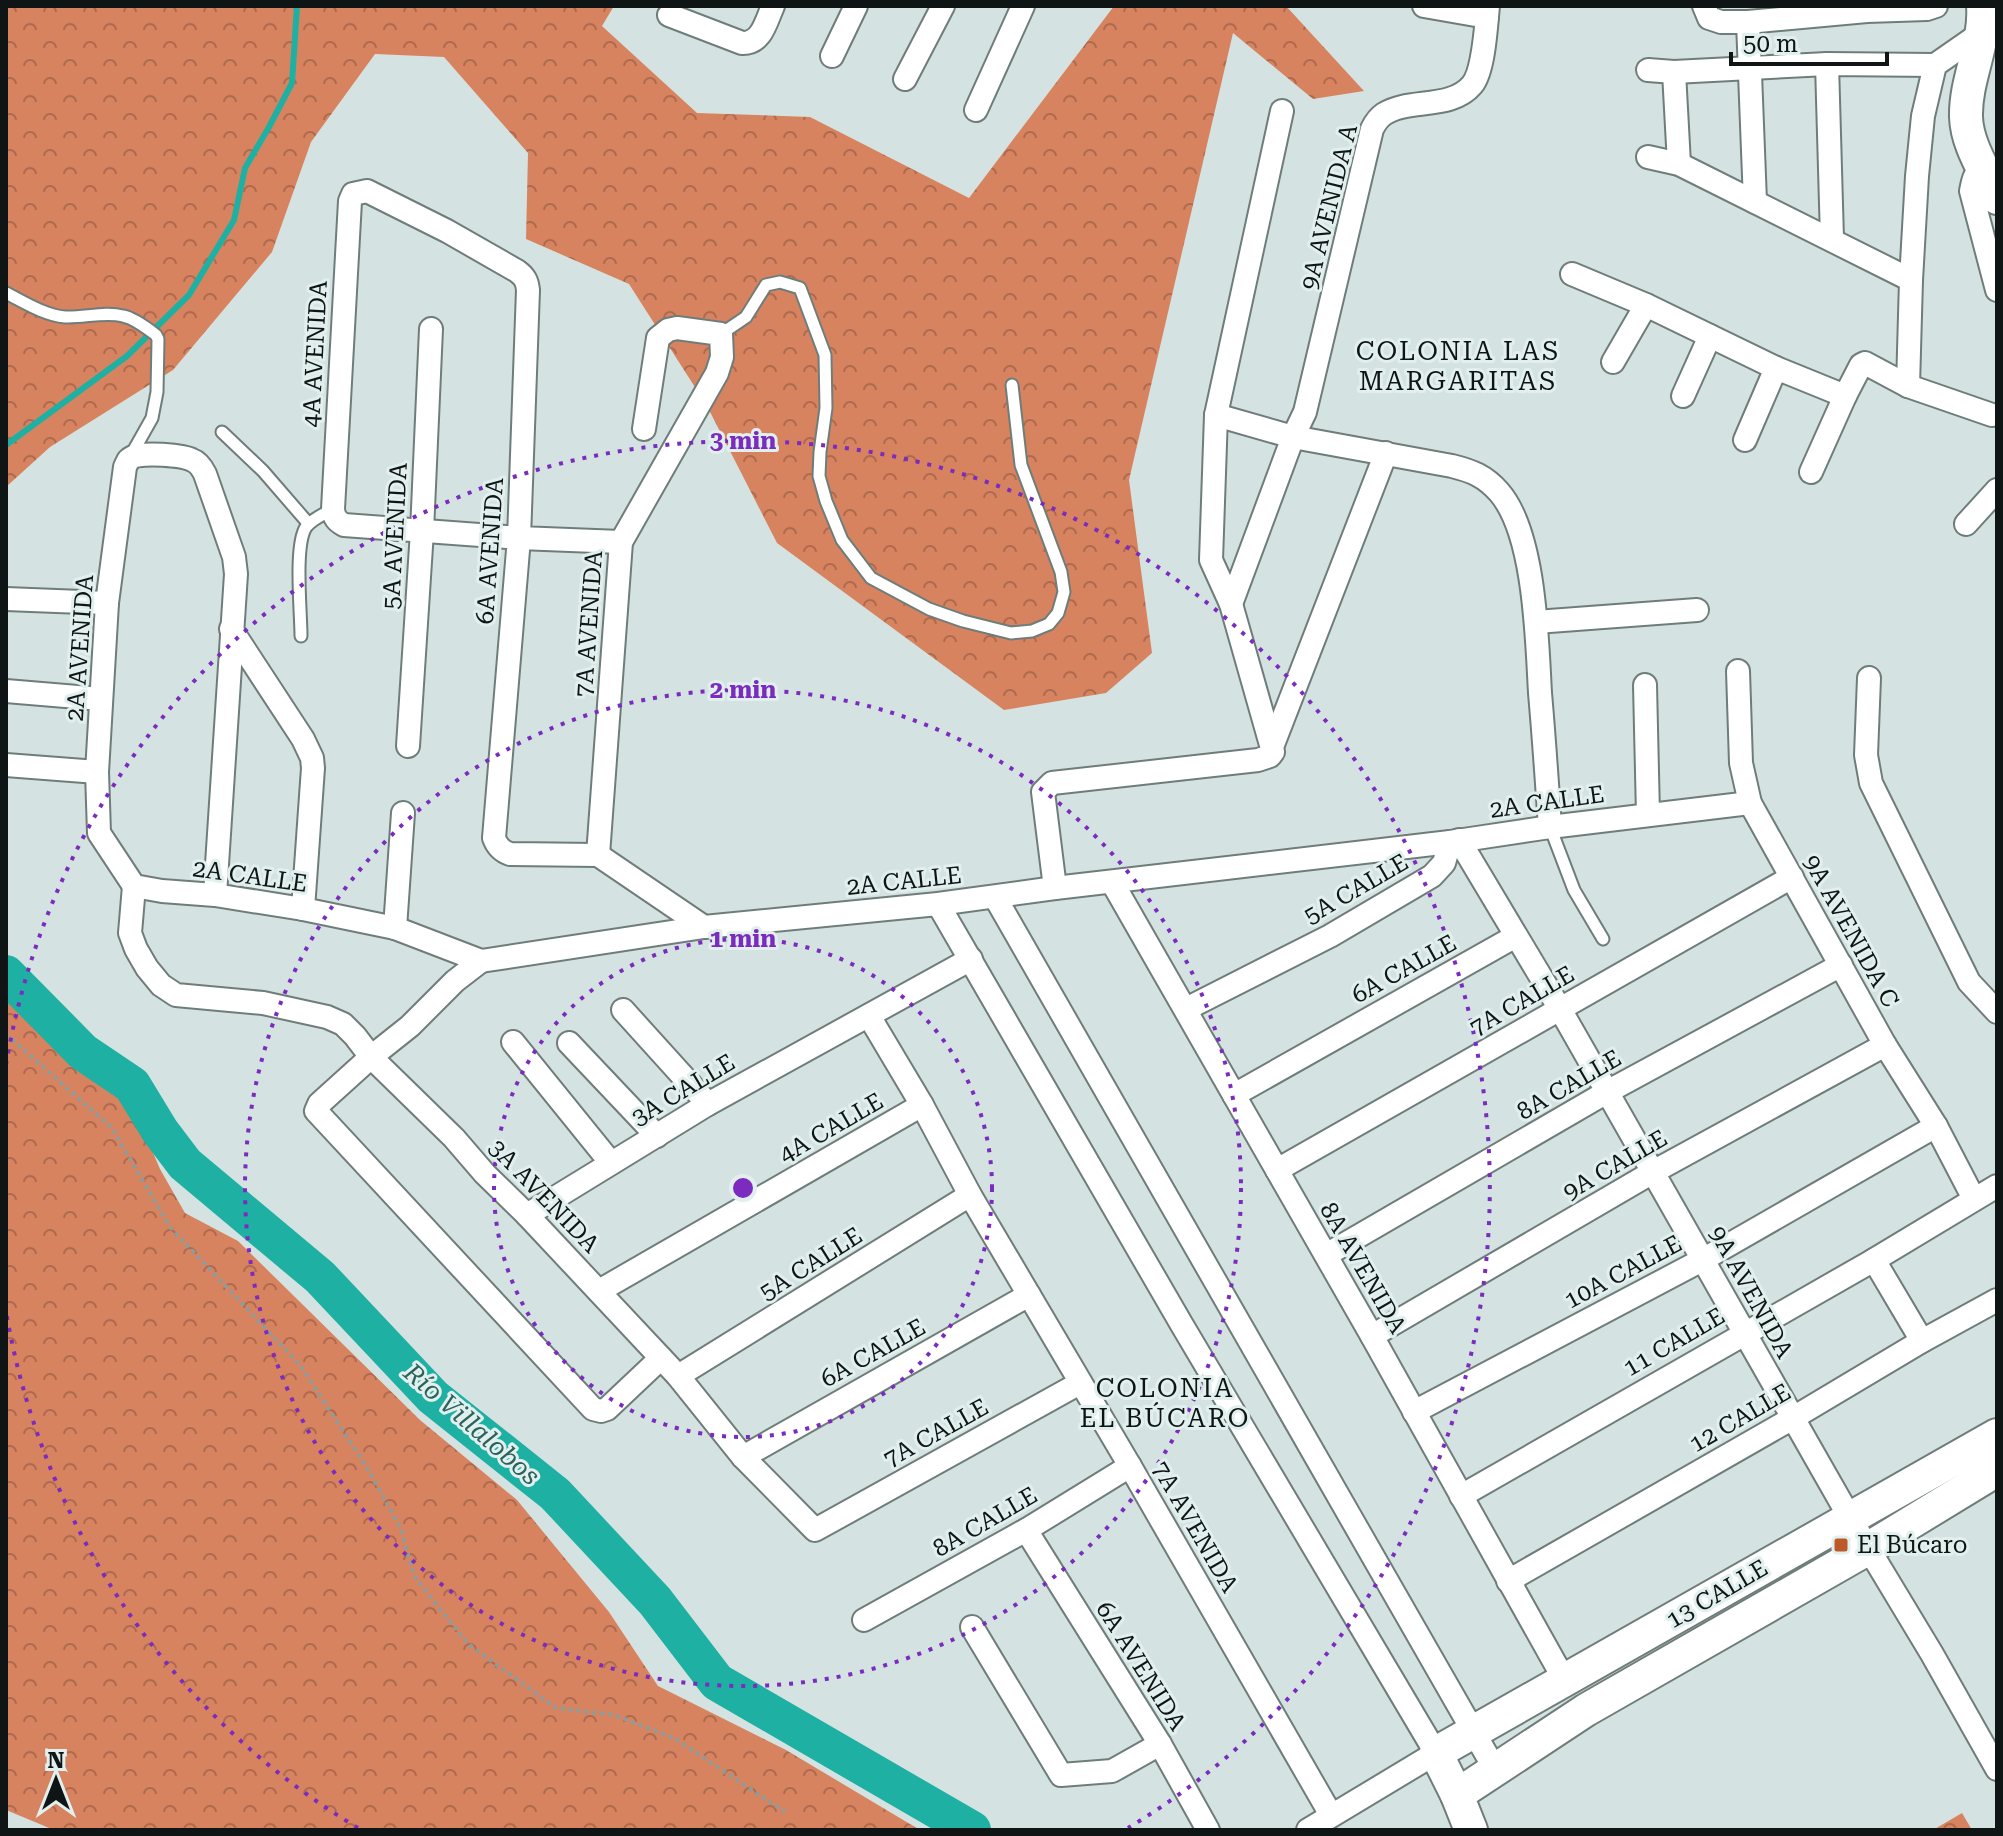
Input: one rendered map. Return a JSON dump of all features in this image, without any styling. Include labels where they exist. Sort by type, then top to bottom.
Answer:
[{"type":"main road","points":[[1986,16],[1970,82],[1966,116],[1973,147],[1997,198]]},
{"type":"main road","name":"13 CALLE","points":[[1436,1753],[1997,1435]]},
{"type":"main road","name":"13 CALLE","points":[[1457,1795],[1586,1710],[1869,1548],[1997,1470]]},
{"type":"main road","points":[[1436,1753],[1471,1830]]},
{"type":"street","points":[[669,15],[749,44],[759,38],[773,6]]},
{"type":"street","points":[[832,56],[856,6]]},
{"type":"street","points":[[905,79],[943,6]]},
{"type":"street","points":[[976,110],[1023,6]]},
{"type":"street","points":[[1424,6],[1487,12]]},
{"type":"street","points":[[1704,6],[1709,18],[1721,22],[1936,6]]},
{"type":"street","name":"9A AVENIDA A","points":[[1231,604],[1305,412],[1372,129],[1380,116],[1391,110],[1459,95],[1473,84],[1482,59],[1487,12]]},
{"type":"street","points":[[1908,386],[1911,280],[1923,116],[1935,65],[1986,16]]},
{"type":"street","points":[[1748,22],[1755,202]]},
{"type":"street","points":[[1648,70],[1674,72],[1827,64],[1935,65]]},
{"type":"street","points":[[1827,64],[1832,239]]},
{"type":"street","points":[[1674,72],[1679,164]]},
{"type":"street","points":[[1055,888],[1043,792],[1047,786],[1258,760],[1273,752],[1231,604],[1211,560],[1216,415],[1282,111]]},
{"type":"street","points":[[1648,157],[1679,164],[1911,280]]},
{"type":"street","points":[[1983,168],[1977,171],[1971,191],[1997,290]]},
{"type":"street","name":"4A AVENIDA","points":[[333,509],[350,201],[353,194],[367,191],[517,271]]},
{"type":"street","name":"6A AVENIDA","points":[[517,271],[524,276],[528,290],[519,538],[494,838],[502,852],[510,854],[598,855]]},
{"type":"street","points":[[1572,274],[1646,305],[1776,368],[1845,396]]},
{"type":"street","points":[[1613,362],[1646,305]]},
{"type":"street","points":[[644,429],[658,338],[668,330],[677,328],[721,334]]},
{"type":"street","name":"5A AVENIDA","points":[[408,746],[431,329]]},
{"type":"street","name":"7A AVENIDA","points":[[598,855],[621,542],[717,373],[722,357],[721,334]]},
{"type":"street","points":[[1683,396],[1710,336]]},
{"type":"street","points":[[1811,472],[1845,396],[1865,363],[1908,386],[1992,415]]},
{"type":"street","points":[[1745,440],[1776,368]]},
{"type":"street","points":[[1216,415],[1293,437],[1478,473],[1500,492],[1517,521],[1529,570],[1536,622],[1550,827]]},
{"type":"street","points":[[1272,747],[1386,453]]},
{"type":"street","points":[[126,464],[141,454],[193,460],[205,474],[234,557],[236,574],[215,895]]},
{"type":"street","name":"2A AVENIDA","points":[[126,464],[107,603],[97,772],[99,833],[134,886]]},
{"type":"street","points":[[1966,524],[1997,490]]},
{"type":"street","points":[[333,509],[334,517],[344,525],[621,542]]},
{"type":"street","points":[[6,599],[107,603]]},
{"type":"street","points":[[1536,622],[1697,610]]},
{"type":"street","points":[[231,629],[303,739],[312,758],[303,909]]},
{"type":"street","name":"9A AVENIDA C","points":[[1738,671],[1741,763],[1750,803],[1885,1045],[1936,1126],[1974,1199]]},
{"type":"street","points":[[1869,678],[1866,755],[1871,783],[1969,982],[1987,986],[1997,1012]]},
{"type":"street","points":[[1645,685],[1648,815]]},
{"type":"street","points":[[6,691],[101,699]]},
{"type":"street","points":[[6,765],[97,772]]},
{"type":"street","name":"2A CALLE","points":[[134,886],[303,909],[395,928],[481,961],[704,927],[938,904],[1750,803]]},
{"type":"street","points":[[395,928],[403,813]]},
{"type":"street","name":"9A AVENIDA","points":[[1455,841],[1560,1009],[1997,1769]]},
{"type":"street","name":"5A CALLE","points":[[1186,1009],[1330,936],[1432,876],[1444,863],[1455,841]]},
{"type":"street","points":[[598,855],[704,927]]},
{"type":"street","name":"7A CALLE","points":[[1277,1170],[1792,877]]},
{"type":"street","name":"8A AVENIDA","points":[[1112,882],[1565,1681]]},
{"type":"street","name":"3A AVENIDA","points":[[134,886],[130,933],[147,968],[161,985],[176,995],[263,1003],[327,1017],[343,1024],[371,1057],[454,1138],[678,1376],[743,1457],[810,1527],[818,1528]]},
{"type":"street","points":[[995,897],[1496,1771]]},
{"type":"street","points":[[938,904],[1182,1325],[1436,1753],[1308,1830]]},
{"type":"street","name":"6A CALLE","points":[[1234,1095],[1516,936]]},
{"type":"street","name":"3A CALLE","points":[[527,1215],[708,1104],[971,959]]},
{"type":"street","points":[[481,961],[319,1104],[316,1111],[593,1409],[607,1409],[661,1358]]},
{"type":"street","name":"8A CALLE","points":[[1326,1255],[1607,1092],[1841,965]]},
{"type":"street","points":[[623,1010],[708,1104]]},
{"type":"street","name":"7A AVENIDA","points":[[869,1016],[1331,1815]]},
{"type":"street","points":[[513,1042],[611,1163]]},
{"type":"street","points":[[569,1043],[657,1136]]},
{"type":"street","name":"9A CALLE","points":[[1372,1336],[1653,1172],[1885,1045]]},
{"type":"street","name":"4A CALLE","points":[[599,1291],[922,1105]]},
{"type":"street","name":"10A CALLE","points":[[1414,1412],[1704,1259],[1936,1126]]},
{"type":"street","name":"11 CALLE","points":[[1461,1496],[1874,1260],[1997,1186]]},
{"type":"street","name":"5A CALLE","points":[[678,1376],[970,1195]]},
{"type":"street","points":[[1874,1260],[1922,1341]]},
{"type":"street","name":"6A CALLE","points":[[743,1457],[1029,1295]]},
{"type":"street","name":"12 CALLE","points":[[1508,1581],[1997,1300]]},
{"type":"street","name":"7A CALLE","points":[[818,1528],[1080,1383]]},
{"type":"street","name":"8A CALLE","points":[[864,1620],[1026,1530],[1130,1466]]},
{"type":"street","name":"6A AVENIDA","points":[[1026,1530],[1160,1744],[1208,1830]]},
{"type":"street","points":[[972,1627],[1061,1775],[1112,1771],[1160,1744]]},
{"type":"lane","points":[[721,334],[746,317],[766,285],[780,282],[800,288],[825,355],[826,408],[819,476],[842,540],[871,578],[929,609],[1011,633],[1032,631],[1049,624],[1058,613],[1064,592],[1061,572],[1021,465],[1012,385]]},
{"type":"lane","points":[[6,293],[54,315],[126,316],[154,333],[158,339],[157,392],[152,418],[126,464]]},
{"type":"lane","points":[[222,432],[263,471],[308,523]]},
{"type":"lane","points":[[301,636],[299,558],[302,534],[308,523],[333,509]]},
{"type":"lane","points":[[1550,827],[1574,890],[1603,939]]},
{"type":"path","points":[[6,1034],[112,1128],[170,1227],[300,1365],[369,1471],[401,1529],[414,1576],[468,1644],[556,1708],[614,1715],[674,1738],[785,1812]]},
{"type":"green space","points":[[6,6],[614,6],[602,26],[697,113],[810,117],[969,198],[1114,6],[1286,6],[1364,91],[1313,99],[1233,33],[1129,480],[1152,653],[1106,693],[1004,710],[777,543],[707,406],[629,284],[526,239],[528,153],[444,57],[375,54],[311,142],[272,252],[173,370],[50,447],[6,487]]},
{"type":"green space","points":[[6,996],[134,1108],[160,1169],[185,1213],[238,1241],[420,1420],[517,1500],[609,1612],[658,1686],[786,1750],[920,1830],[54,1830],[6,1810]]},
{"type":"green space","points":[[1962,1813],[1972,1830],[1933,1830]]},
{"type":"waterway","points":[[6,445],[127,356],[189,295],[234,220],[245,168],[292,83],[297,6]]},
{"type":"waterway","name":"Río Villalobos","points":[[6,974],[83,1052],[132,1085],[185,1164],[320,1277],[433,1397],[555,1494],[655,1601],[717,1682],[972,1830]]},
{"type":"place","name":"El Búcaro","points":[[1841,1545]]},
{"type":"district","name":"COLONIA LAS MARGARITAS","points":[[1458,366]]},
{"type":"district","name":"COLONIA EL BÚCARO","points":[[1165,1403]]}]
